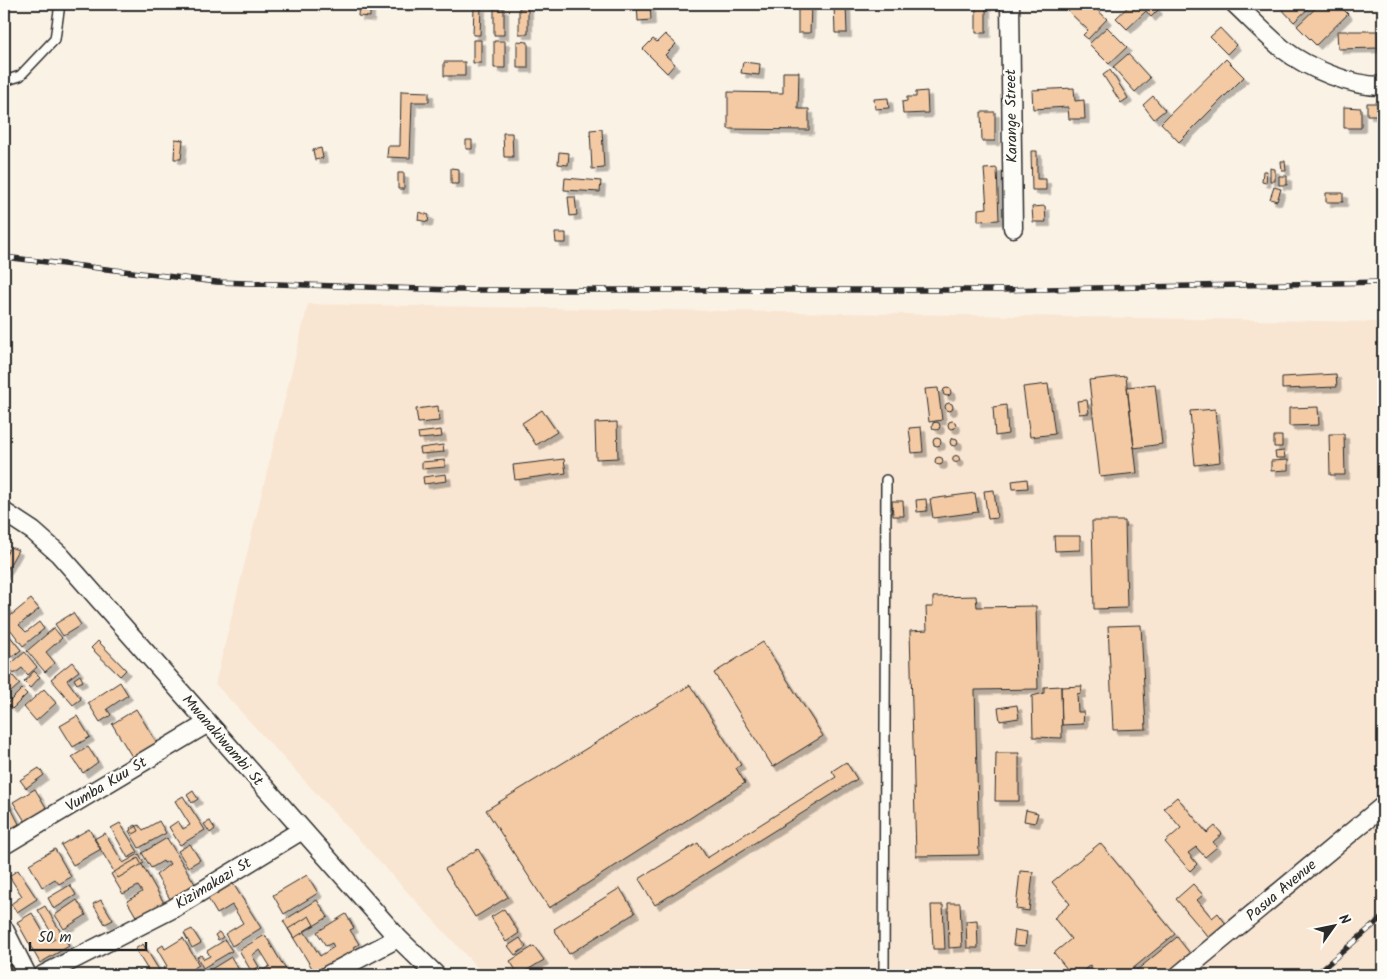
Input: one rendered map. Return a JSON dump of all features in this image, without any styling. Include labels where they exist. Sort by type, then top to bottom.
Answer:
[{"type":"street","name":"Karange Street","points":[[1010,4],[1013,228]]},
{"type":"street","points":[[1235,4],[1284,50],[1327,74],[1371,87],[1383,86]]},
{"type":"street","name":"Mwanakiwambi St","points":[[4,512],[33,531],[58,554],[398,938],[436,975]]},
{"type":"street","name":"Vumba Kuu St","points":[[4,845],[208,723]]},
{"type":"street","name":"Pasua Avenue","points":[[1179,975],[1383,806]]},
{"type":"street","name":"Kizimakazi St","points":[[43,975],[174,908],[302,830]]},
{"type":"street","points":[[4,929],[27,975]]},
{"type":"street","points":[[328,975],[398,938]]},
{"type":"lane","points":[[4,81],[20,76],[55,39],[60,4]]},
{"type":"lane","points":[[884,975],[886,480]]},
{"type":"shaded area","points":[[308,304],[1383,322],[1383,975],[484,975],[215,684]]},
{"type":"building","points":[[359,4],[370,4],[370,17],[358,16]]},
{"type":"building","points":[[402,4],[414,4],[414,6],[402,7]]},
{"type":"building","points":[[637,4],[650,4],[651,20],[638,21]]},
{"type":"building","points":[[798,4],[811,4],[810,33],[798,33]]},
{"type":"building","points":[[834,4],[846,4],[847,33],[835,33]]},
{"type":"building","points":[[976,4],[986,4],[986,33],[976,33]]},
{"type":"building","points":[[1075,4],[1091,4],[1107,19],[1088,39],[1083,35],[1088,30],[1068,11]]},
{"type":"building","points":[[1131,4],[1153,4],[1158,10],[1151,17],[1146,11],[1127,29],[1116,18]]},
{"type":"building","points":[[1277,4],[1313,4],[1294,22]]},
{"type":"building","points":[[1320,4],[1338,4],[1348,14],[1316,45],[1297,26]]},
{"type":"building","points":[[474,7],[481,7],[480,35],[473,35]]},
{"type":"building","points":[[528,7],[528,34],[519,34],[519,8]]},
{"type":"building","points":[[494,8],[504,8],[504,35],[494,35]]},
{"type":"building","points":[[1107,27],[1127,47],[1109,64],[1089,44]]},
{"type":"building","points":[[1220,28],[1236,45],[1227,54],[1210,37]]},
{"type":"building","points":[[1337,31],[1378,31],[1378,48],[1338,49]]},
{"type":"building","points":[[665,34],[676,44],[665,55],[675,64],[667,73],[643,49],[653,39],[657,42]]},
{"type":"building","points":[[473,40],[481,40],[481,63],[473,63]]},
{"type":"building","points":[[494,41],[505,41],[505,68],[494,68]]},
{"type":"building","points":[[517,41],[528,42],[528,68],[517,68]]},
{"type":"building","points":[[1128,54],[1150,78],[1135,92],[1113,67]]},
{"type":"building","points":[[1226,59],[1244,77],[1179,142],[1161,123]]},
{"type":"building","points":[[444,62],[465,62],[465,76],[444,76]]},
{"type":"building","points":[[743,62],[760,64],[759,75],[741,73]]},
{"type":"building","points":[[1110,70],[1128,98],[1121,103],[1103,75]]},
{"type":"building","points":[[783,72],[799,72],[798,109],[809,109],[809,130],[728,129],[728,92],[783,93]]},
{"type":"building","points":[[1074,88],[1075,101],[1084,100],[1085,119],[1069,119],[1068,107],[1033,109],[1032,90]]},
{"type":"building","points":[[401,91],[429,92],[429,102],[412,102],[410,158],[387,157],[388,146],[400,146]]},
{"type":"building","points":[[927,91],[928,113],[903,114],[902,102],[907,101],[907,97],[916,97],[916,92]]},
{"type":"building","points":[[1153,96],[1165,110],[1154,119],[1143,105]]},
{"type":"building","points":[[888,98],[889,108],[875,109],[874,99]]},
{"type":"building","points":[[1383,100],[1383,135],[1382,135]]},
{"type":"building","points":[[1367,103],[1380,103],[1379,115],[1367,115]]},
{"type":"building","points":[[1344,107],[1361,108],[1361,128],[1344,128]]},
{"type":"building","points":[[981,112],[995,112],[995,141],[982,141]]},
{"type":"building","points":[[602,129],[604,168],[592,169],[590,130]]},
{"type":"building","points":[[503,133],[512,133],[513,157],[504,157]]},
{"type":"building","points":[[175,139],[183,140],[181,159],[174,159]]},
{"type":"building","points":[[466,140],[472,140],[472,149],[466,149]]},
{"type":"building","points":[[321,148],[323,158],[315,160],[313,150]]},
{"type":"building","points":[[1031,151],[1037,151],[1037,179],[1046,179],[1046,190],[1032,190]]},
{"type":"building","points":[[559,152],[569,153],[568,165],[558,164]]},
{"type":"building","points":[[1281,161],[1285,161],[1286,171],[1282,171]]},
{"type":"building","points":[[451,168],[459,169],[459,184],[451,184]]},
{"type":"building","points":[[997,168],[999,220],[978,221],[978,209],[987,208],[984,169]]},
{"type":"building","points":[[1270,168],[1275,169],[1275,181],[1270,181]]},
{"type":"building","points":[[1263,171],[1267,171],[1266,183],[1262,182]]},
{"type":"building","points":[[398,173],[404,173],[404,189],[398,189]]},
{"type":"building","points":[[1279,176],[1287,176],[1287,185],[1279,185]]},
{"type":"building","points":[[565,178],[601,181],[600,192],[564,190]]},
{"type":"building","points":[[1274,187],[1281,189],[1277,201],[1270,199]]},
{"type":"building","points":[[1326,193],[1343,193],[1343,202],[1326,202]]},
{"type":"building","points":[[568,197],[575,197],[577,215],[570,216]]},
{"type":"building","points":[[1045,206],[1046,222],[1033,222],[1032,207]]},
{"type":"building","points":[[419,212],[429,215],[428,222],[418,220]]},
{"type":"building","points":[[555,233],[566,233],[566,243],[556,243]]},
{"type":"building","points":[[1336,374],[1337,387],[1282,389],[1282,377]]},
{"type":"building","points":[[1126,376],[1137,473],[1100,477],[1089,380]]},
{"type":"building","points":[[1048,384],[1055,434],[1030,437],[1023,387]]},
{"type":"building","points":[[1155,384],[1162,444],[1134,448],[1127,387]]},
{"type":"building","points":[[938,388],[942,420],[929,422],[925,389]]},
{"type":"building","points":[[947,388],[951,392],[947,396],[943,392]]},
{"type":"building","points":[[1087,400],[1089,413],[1079,414],[1077,401]]},
{"type":"building","points":[[949,403],[953,407],[949,411],[945,407]]},
{"type":"building","points":[[1006,405],[1008,434],[995,436],[993,407]]},
{"type":"building","points":[[438,406],[439,421],[418,423],[416,409]]},
{"type":"building","points":[[1318,407],[1319,425],[1289,426],[1289,408]]},
{"type":"building","points":[[1215,409],[1220,462],[1195,465],[1190,411]]},
{"type":"building","points":[[542,410],[557,432],[536,445],[522,423]]},
{"type":"building","points":[[952,421],[956,425],[952,429],[948,425]]},
{"type":"building","points":[[617,422],[618,458],[596,459],[595,423]]},
{"type":"building","points":[[936,422],[940,426],[936,430],[932,426]]},
{"type":"building","points":[[921,427],[923,452],[912,453],[909,428]]},
{"type":"building","points":[[441,430],[442,437],[419,439],[418,433]]},
{"type":"building","points":[[1329,434],[1344,434],[1345,475],[1330,475]]},
{"type":"building","points":[[1274,436],[1282,436],[1282,447],[1274,447]]},
{"type":"building","points":[[937,438],[941,442],[937,446],[933,442]]},
{"type":"building","points":[[954,438],[958,442],[954,446],[950,442]]},
{"type":"building","points":[[443,445],[444,452],[421,454],[420,448]]},
{"type":"building","points":[[1284,451],[1285,458],[1276,458],[1275,452]]},
{"type":"building","points":[[956,455],[960,459],[956,463],[952,459]]},
{"type":"building","points":[[939,457],[943,461],[939,465],[935,461]]},
{"type":"building","points":[[564,459],[566,473],[515,480],[513,465]]},
{"type":"building","points":[[445,460],[445,467],[422,469],[422,462]]},
{"type":"building","points":[[1288,460],[1288,470],[1271,471],[1271,461]]},
{"type":"building","points":[[446,474],[447,481],[424,484],[423,477]]},
{"type":"building","points":[[1027,479],[1028,488],[1013,489],[1012,481]]},
{"type":"building","points":[[994,490],[997,518],[988,519],[984,491]]},
{"type":"building","points":[[975,493],[978,512],[933,518],[930,499]]},
{"type":"building","points":[[926,499],[927,511],[917,512],[916,500]]},
{"type":"building","points":[[892,501],[903,501],[904,516],[893,516]]},
{"type":"building","points":[[1092,521],[1125,521],[1127,608],[1094,609]]},
{"type":"building","points":[[1054,536],[1080,536],[1080,550],[1055,551]]},
{"type":"building","points":[[10,547],[18,550],[4,575],[4,559]]},
{"type":"building","points":[[976,596],[977,607],[1036,606],[1038,689],[975,690],[979,855],[916,856],[910,631],[927,630],[926,607],[933,607],[933,597]]},
{"type":"building","points":[[31,599],[39,609],[19,625],[26,632],[39,622],[44,629],[23,646],[4,621]]},
{"type":"building","points":[[4,603],[10,611],[4,616]]},
{"type":"building","points":[[73,613],[81,625],[63,636],[55,624]]},
{"type":"building","points":[[1141,625],[1146,729],[1113,730],[1108,626]]},
{"type":"building","points":[[54,628],[62,638],[46,652],[55,663],[45,672],[27,651]]},
{"type":"building","points":[[4,629],[21,650],[12,657],[4,647]]},
{"type":"building","points":[[98,641],[126,670],[120,676],[91,648]]},
{"type":"building","points":[[763,642],[823,736],[773,767],[714,673]]},
{"type":"building","points":[[25,652],[37,667],[28,675],[22,668],[14,674],[8,666]]},
{"type":"building","points":[[72,662],[79,671],[67,680],[81,699],[73,705],[51,679]]},
{"type":"building","points":[[5,667],[20,684],[4,698],[4,669]]},
{"type":"building","points":[[34,671],[40,677],[30,688],[24,682]]},
{"type":"building","points":[[80,675],[83,681],[77,684],[74,679]]},
{"type":"building","points":[[120,682],[128,695],[107,709],[111,715],[100,722],[88,703]]},
{"type":"building","points":[[690,685],[741,765],[736,768],[745,783],[549,908],[486,810]]},
{"type":"building","points":[[1061,686],[1062,738],[1033,737],[1032,696],[1044,693],[1044,687]]},
{"type":"building","points":[[1082,686],[1081,693],[1077,694],[1078,712],[1084,712],[1083,724],[1062,725],[1061,687]]},
{"type":"building","points":[[22,689],[27,694],[12,709],[7,704]]},
{"type":"building","points":[[44,689],[56,703],[36,721],[24,707]]},
{"type":"building","points":[[1017,705],[1019,718],[1000,721],[998,708]]},
{"type":"building","points":[[136,709],[158,745],[134,760],[112,724]]},
{"type":"building","points":[[77,716],[90,737],[73,747],[60,726]]},
{"type":"building","points":[[88,747],[98,762],[83,773],[72,757]]},
{"type":"building","points":[[996,753],[1019,753],[1019,801],[995,801]]},
{"type":"building","points":[[846,762],[857,779],[655,905],[639,879],[698,843],[707,858],[836,777],[832,771]]},
{"type":"building","points":[[39,768],[44,775],[26,788],[20,780]]},
{"type":"building","points":[[35,789],[47,809],[28,826],[13,802]]},
{"type":"building","points":[[193,791],[198,799],[192,803],[187,795]]},
{"type":"building","points":[[4,794],[19,824],[4,832]]},
{"type":"building","points":[[183,796],[205,830],[180,845],[169,827],[178,821],[183,829],[190,825],[175,801]]},
{"type":"building","points":[[1177,797],[1207,833],[1215,826],[1222,834],[1213,842],[1217,847],[1205,857],[1196,847],[1188,853],[1197,864],[1190,871],[1165,842],[1181,828],[1164,808]]},
{"type":"building","points":[[1026,810],[1038,813],[1035,823],[1024,821]]},
{"type":"building","points":[[159,821],[166,833],[139,848],[129,831],[139,825],[143,830]]},
{"type":"building","points":[[210,821],[215,829],[210,833],[204,824]]},
{"type":"building","points":[[120,823],[138,852],[128,858],[111,828]]},
{"type":"building","points":[[136,825],[139,831],[133,834],[130,828]]},
{"type":"building","points":[[89,829],[101,849],[73,865],[61,845]]},
{"type":"building","points":[[105,833],[123,863],[139,854],[144,863],[118,878],[94,839]]},
{"type":"building","points":[[167,838],[195,884],[170,899],[156,875],[170,864],[168,861],[164,863],[163,861],[151,868],[142,853]]},
{"type":"building","points":[[1100,843],[1175,934],[1125,975],[1097,975],[1090,965],[1078,975],[1072,975],[1054,953],[1071,939],[1054,918],[1070,904],[1052,882]]},
{"type":"building","points":[[190,844],[200,860],[188,867],[178,851]]},
{"type":"building","points":[[55,849],[71,877],[59,884],[55,879],[42,887],[29,864]]},
{"type":"building","points":[[478,849],[508,897],[475,917],[445,869]]},
{"type":"building","points":[[138,858],[164,903],[137,918],[127,901],[142,892],[138,886],[123,894],[111,874]]},
{"type":"building","points":[[18,870],[37,899],[17,912],[11,904],[22,896],[9,876]]},
{"type":"building","points":[[1020,871],[1033,872],[1029,911],[1016,909]]},
{"type":"building","points":[[307,875],[318,893],[284,914],[273,895]]},
{"type":"building","points":[[232,882],[261,928],[232,946],[225,934],[243,923],[232,905],[217,914],[207,897]]},
{"type":"building","points":[[1193,884],[1203,895],[1197,900],[1212,918],[1218,913],[1226,924],[1209,938],[1176,899]]},
{"type":"building","points":[[70,885],[76,895],[54,909],[48,898]]},
{"type":"building","points":[[620,888],[635,913],[569,954],[554,929]]},
{"type":"building","points":[[77,900],[86,915],[64,929],[55,915]]},
{"type":"building","points":[[101,900],[113,920],[105,924],[93,904]]},
{"type":"building","points":[[317,900],[328,917],[294,938],[283,921]]},
{"type":"building","points":[[948,903],[960,903],[962,947],[949,948]]},
{"type":"building","points":[[931,905],[943,905],[945,949],[933,949]]},
{"type":"building","points":[[45,906],[69,946],[40,963],[17,922],[32,913],[49,942],[55,939],[38,910]]},
{"type":"building","points":[[504,909],[519,933],[506,942],[491,917]]},
{"type":"building","points":[[346,914],[354,928],[350,930],[359,944],[354,947],[357,952],[343,961],[341,957],[315,973],[288,929],[309,916],[314,925],[304,931],[320,956],[334,947],[332,943],[326,946],[317,932]]},
{"type":"building","points":[[977,920],[978,948],[967,948],[966,921]]},
{"type":"building","points":[[192,929],[201,943],[192,948],[184,933]]},
{"type":"building","points":[[1015,930],[1027,932],[1025,946],[1013,945]]},
{"type":"building","points":[[219,932],[223,937],[218,940],[215,935]]},
{"type":"building","points":[[265,935],[289,975],[255,975],[270,966],[260,950],[252,955],[259,967],[251,971],[239,950]]},
{"type":"building","points":[[1177,937],[1192,956],[1168,975],[1131,975]]},
{"type":"building","points":[[183,938],[199,965],[182,975],[167,975],[163,968],[167,966],[157,949],[163,945],[165,949]]},
{"type":"building","points":[[520,938],[526,947],[515,955],[508,946]]},
{"type":"building","points":[[225,940],[232,951],[203,968],[197,957],[201,955],[204,959],[210,956],[207,951]]},
{"type":"building","points":[[143,944],[162,975],[151,975],[135,949]]},
{"type":"building","points":[[534,946],[544,960],[519,975],[510,961]]},
{"type":"building","points":[[231,957],[242,975],[228,975],[227,973],[223,975],[207,975],[205,973]]},
{"type":"building","points":[[10,964],[16,975],[4,975],[4,968]]},
{"type":"building","points":[[140,970],[143,975],[132,975]]},
{"type":"railway","points":[[4,257],[217,282],[453,290],[998,290],[1383,282]]},
{"type":"railway","points":[[1315,975],[1383,917]]}]
